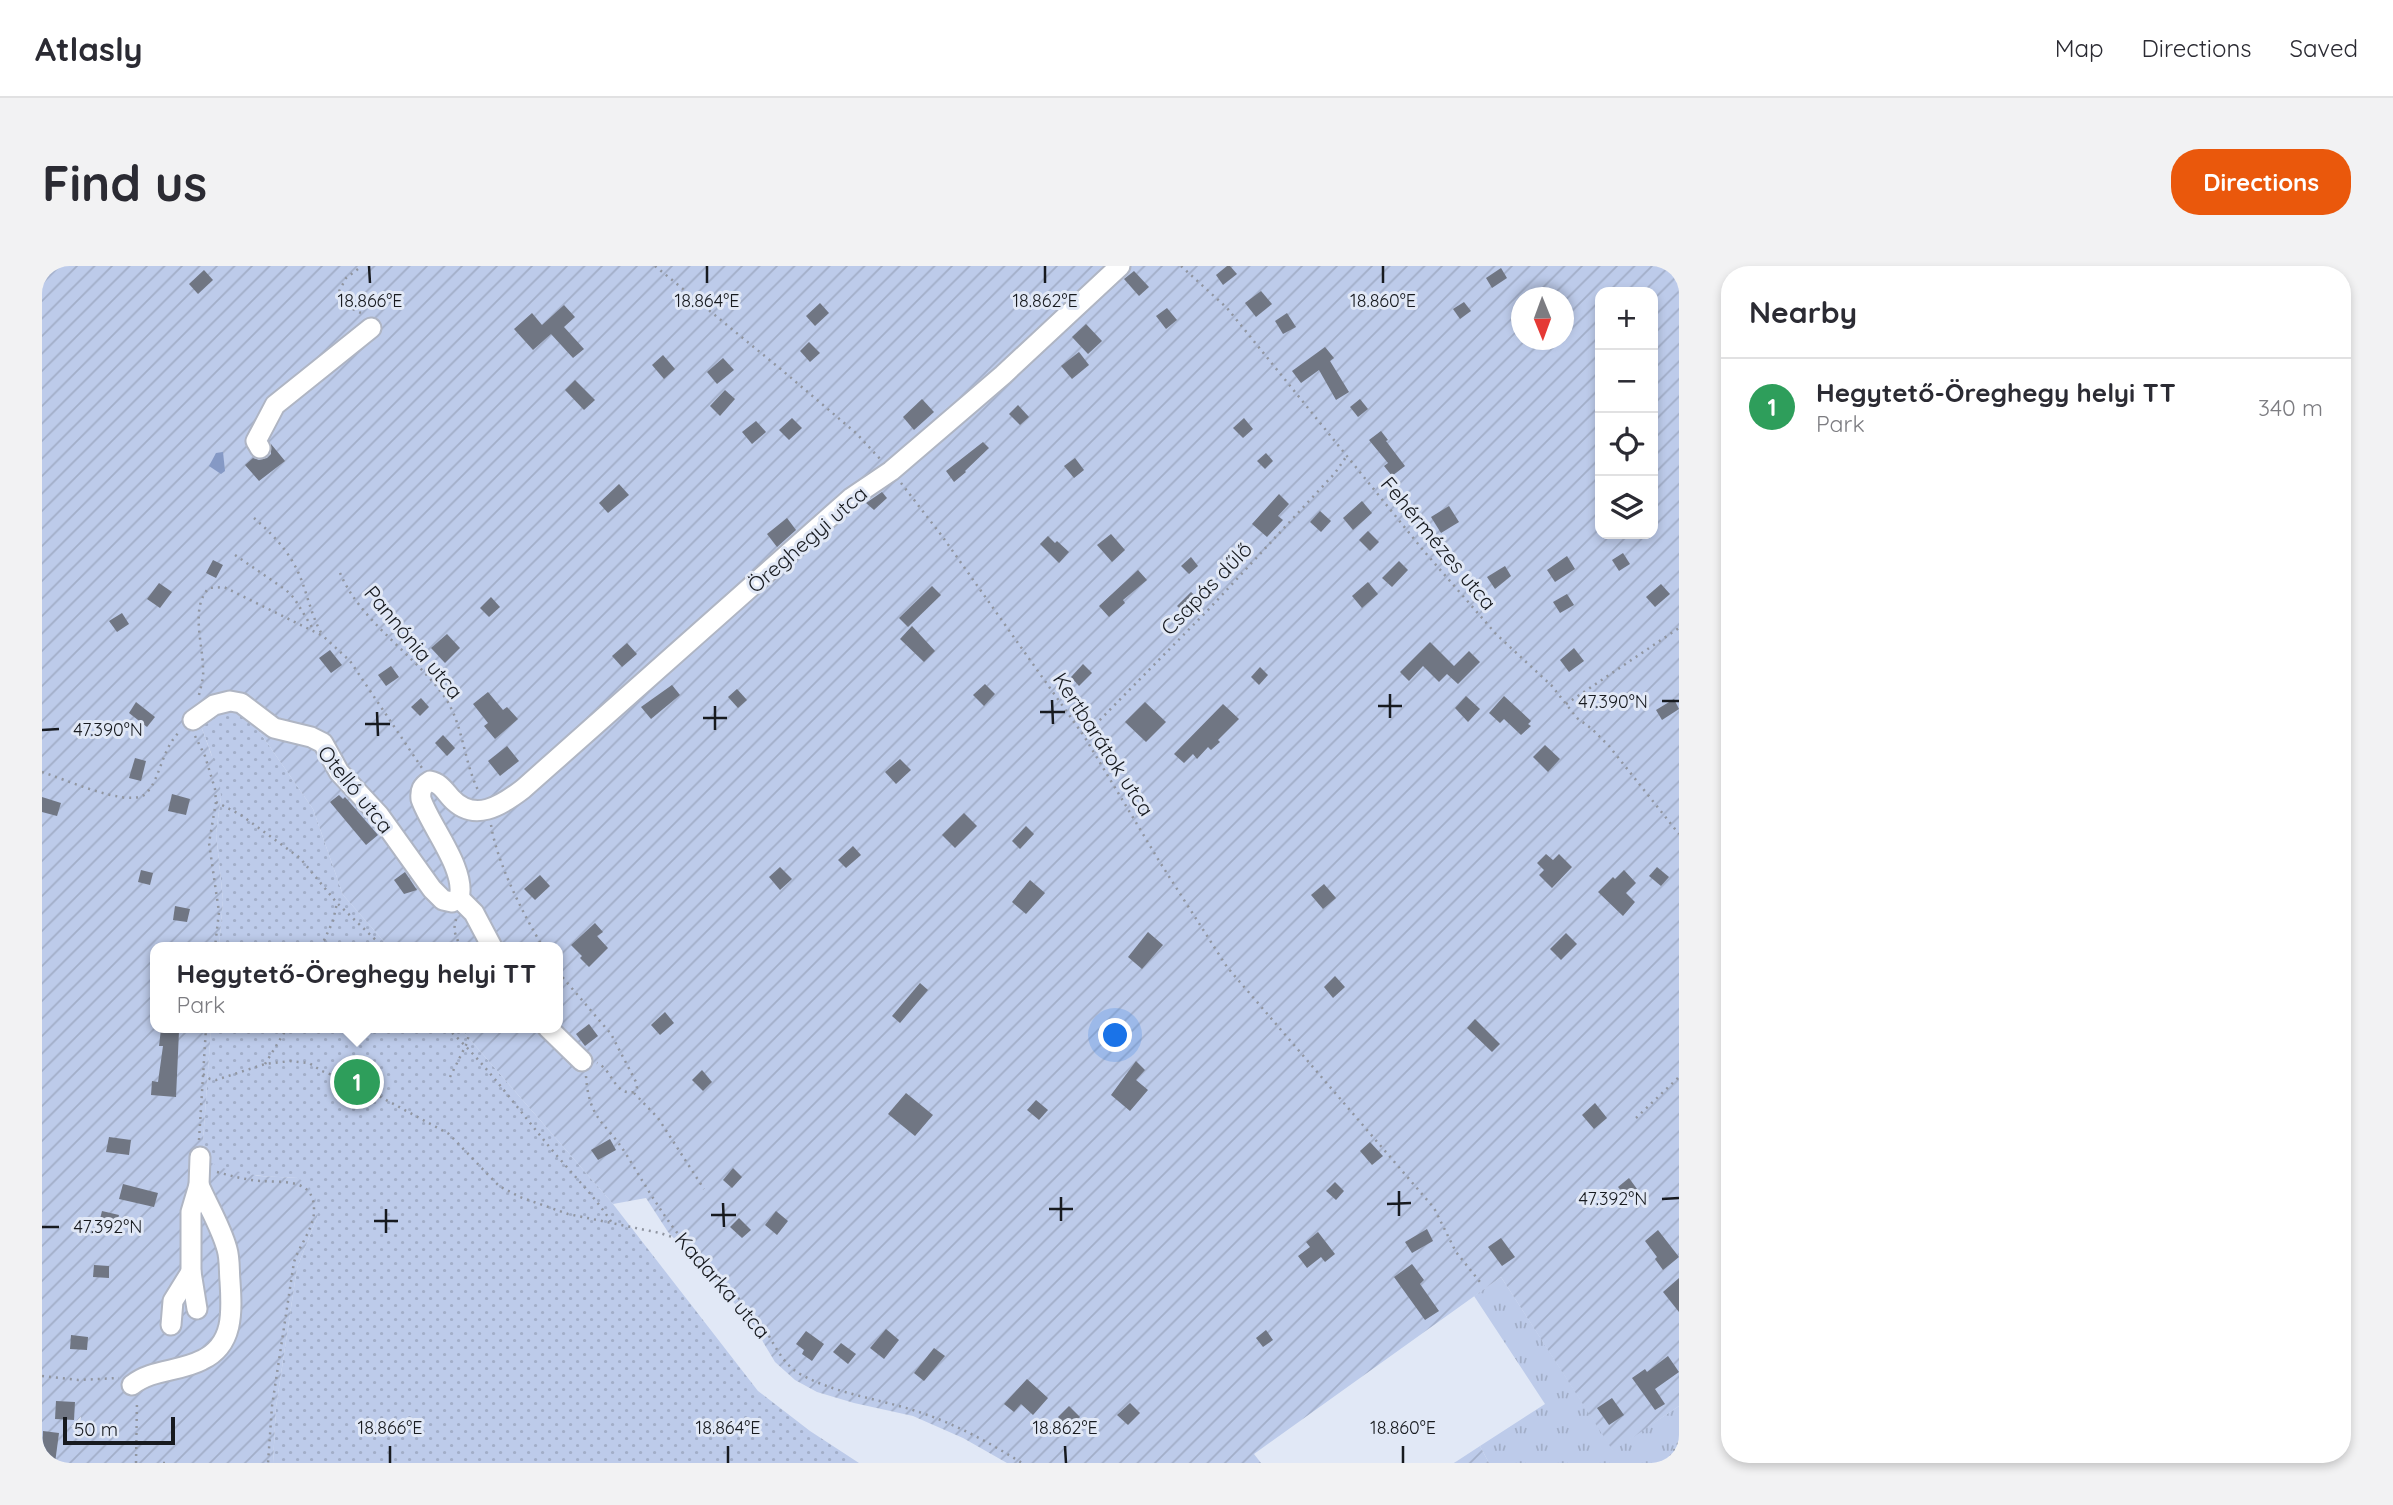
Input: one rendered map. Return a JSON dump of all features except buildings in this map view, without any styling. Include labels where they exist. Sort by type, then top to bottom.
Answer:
[{"type":"street","name":"Öreghegyi utca","points":[[492,808],[523,789],[851,498],[891,471],[1003,375],[1120,266]]},
{"type":"street","points":[[260,448],[256,440],[275,405],[371,328]]},
{"type":"street","name":"Otelló utca","points":[[193,720],[214,705],[230,701],[241,703],[274,728],[311,737],[323,743],[339,772],[379,815],[432,889],[443,900],[452,902],[459,898]]},
{"type":"street","points":[[489,942],[474,913],[459,898],[461,891],[456,870],[421,799],[421,789],[430,781],[437,782],[456,804],[467,810],[476,812],[492,808]]},
{"type":"street","points":[[553,1033],[582,1061]]},
{"type":"street","points":[[197,1309],[191,1272],[191,1212],[199,1185],[200,1157]]},
{"type":"street","points":[[127,1382],[202,1360],[217,1351],[230,1327],[232,1305],[228,1250],[199,1185]]},
{"type":"street","points":[[171,1325],[173,1301],[191,1272]]},
{"type":"path","points":[[362,266],[346,278],[337,295],[346,306],[361,313],[371,328]]},
{"type":"path","name":"Kertbarátok utca","points":[[655,266],[856,433],[891,471],[942,536],[1084,736],[1227,967],[1434,1208],[1456,1252],[1480,1282]]},
{"type":"path","name":"Fehérmézes utca","points":[[1181,266],[1227,308],[1346,457],[1496,634],[1552,686],[1577,718],[1609,746],[1679,834]]},
{"type":"path","name":"Csapás dűlő","points":[[1084,736],[1242,574],[1335,473],[1346,457]]},
{"type":"path","points":[[254,518],[268,530],[294,564],[312,616],[323,636]]},
{"type":"path","points":[[235,555],[286,590],[315,632]]},
{"type":"path","name":"Pannónia utca","points":[[340,573],[352,595],[445,698],[457,719],[474,784],[485,803],[492,808]]},
{"type":"path","points":[[216,942],[219,912],[209,843],[216,802],[213,775],[195,736],[193,720],[203,667],[198,633],[202,600],[209,587],[224,587],[323,636],[350,661],[430,781]]},
{"type":"path","points":[[1565,704],[1679,628]]},
{"type":"path","points":[[42,772],[116,796],[130,799],[142,796],[154,782],[167,745],[193,720]]},
{"type":"path","points":[[216,802],[242,814],[300,858],[337,903],[378,942]]},
{"type":"path","points":[[492,808],[491,827],[497,850],[539,942]]},
{"type":"path","points":[[458,942],[454,930],[459,898]]},
{"type":"path","points":[[323,942],[333,921],[337,903]]},
{"type":"path","points":[[563,978],[611,1034],[636,1082],[637,1088],[634,1092]]},
{"type":"path","points":[[206,1033],[200,1157],[204,1165],[215,1172],[238,1178],[296,1182],[307,1189],[314,1211],[312,1224],[294,1262],[272,1406],[268,1463]]},
{"type":"path","points":[[265,1064],[284,1033]]},
{"type":"path","points":[[453,1033],[466,1045],[601,1206],[613,1225]]},
{"type":"path","points":[[450,1077],[470,1033]]},
{"type":"path","points":[[203,1074],[216,1080],[265,1064],[290,1061],[309,1063],[364,1088],[449,1134],[499,1186],[520,1197],[568,1214],[660,1233],[684,1241]]},
{"type":"path","points":[[582,1061],[600,1064],[607,1069],[619,1089],[623,1092],[634,1092],[658,1118],[704,1189]]},
{"type":"path","name":"Kadarka utca","points":[[582,1061],[590,1104],[599,1122],[617,1141],[663,1214],[684,1241],[754,1315],[783,1360],[799,1373],[834,1387],[953,1425],[1022,1463]]},
{"type":"path","points":[[1636,1118],[1679,1077]]},
{"type":"path","points":[[42,1376],[78,1380],[109,1377],[127,1382],[137,1397],[136,1463]]},
{"type":"path","points":[[1667,1463],[1679,1442]]},
{"type":"path","points":[[163,1463],[169,1463]]},
{"type":"green space","points":[[42,266],[1679,266],[1679,1406],[1613,1451],[1501,1277],[1254,1454],[1261,1463],[1007,1463],[963,1438],[913,1416],[817,1392],[795,1380],[775,1362],[750,1320],[668,1232],[646,1198],[613,1204],[464,1033],[563,1033],[563,942],[385,942],[343,895],[313,809],[245,711],[218,708],[201,726],[219,776],[221,797],[216,833],[223,900],[219,942],[150,942],[150,1033],[211,1033],[203,1141],[204,1154],[209,1162],[226,1169],[259,1176],[298,1178],[307,1184],[315,1195],[318,1215],[297,1268],[276,1407],[273,1463],[42,1463]]},
{"type":"green space","points":[[218,708],[245,711],[313,809],[343,895],[385,942],[219,942],[223,900],[216,833],[221,797],[211,753],[201,726]]},
{"type":"green space","points":[[211,1033],[464,1033],[613,1204],[758,1391],[810,1431],[859,1463],[273,1463],[276,1407],[297,1268],[318,1215],[298,1178],[239,1173],[217,1167],[206,1158],[203,1141]]},
{"type":"green space","points":[[1501,1277],[1613,1450],[1679,1406],[1679,1463],[1489,1463],[1480,1446],[1545,1404],[1474,1296]]},
{"type":"green space","points":[[1480,1446],[1489,1463],[1454,1463]]},
{"type":"shaded area","points":[[223,452],[225,471],[221,474],[209,466],[216,453]]},
{"type":"place","name":"Hegytető-Öreghegy helyi TT","points":[[357,1082]]}]
